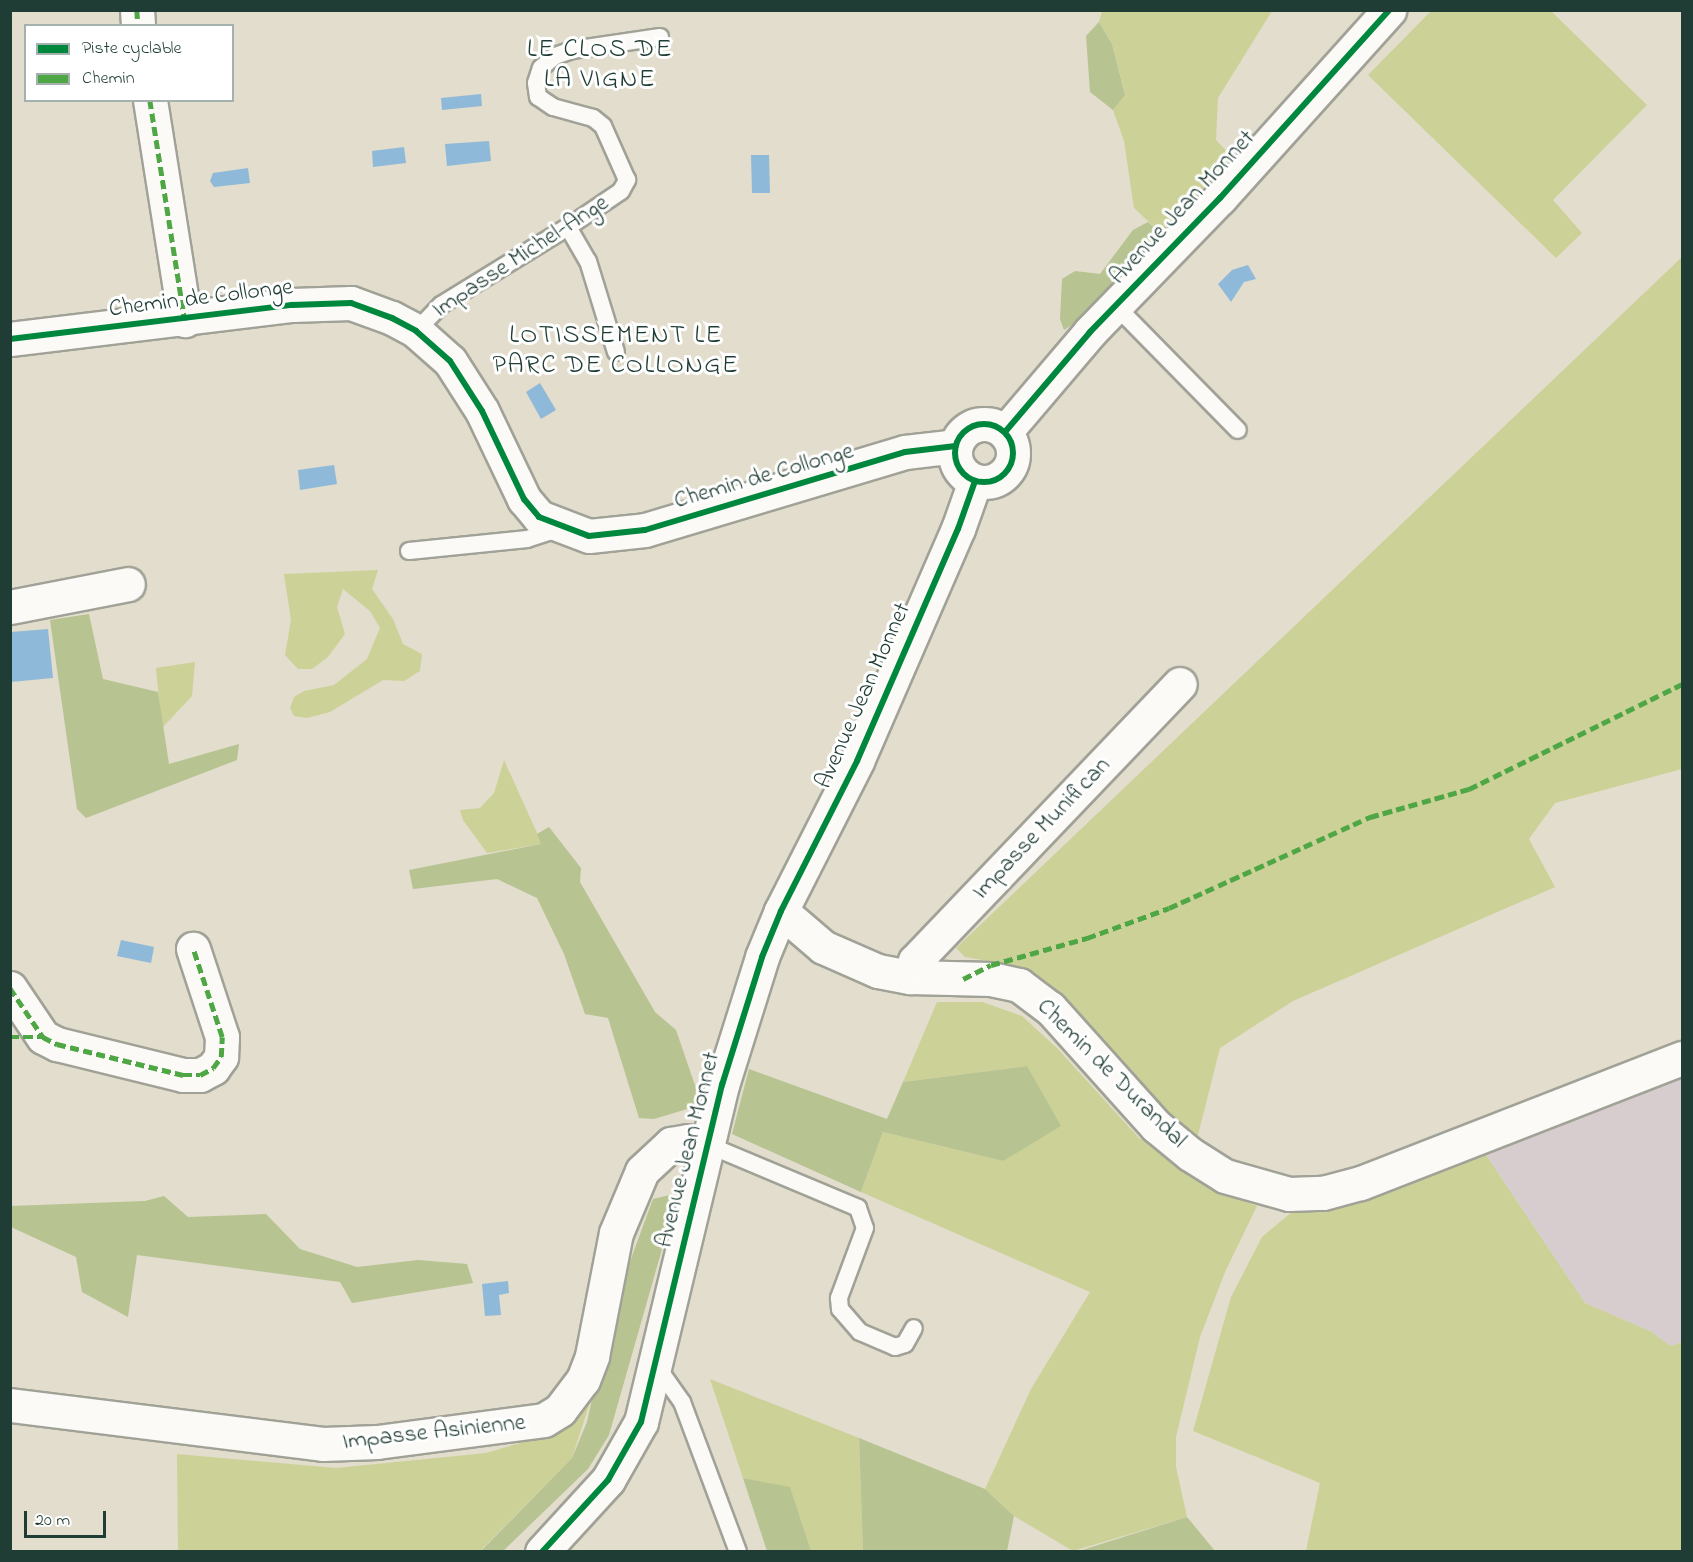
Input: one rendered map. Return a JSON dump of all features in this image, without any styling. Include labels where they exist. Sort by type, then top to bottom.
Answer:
[{"type":"street","name":"Avenue Jean Monnet","points":[[1005,432],[1115,305],[1220,198],[1389,10]]},
{"type":"street","points":[[150,102],[185,320]]},
{"type":"street","name":"Chemin de Collonge","points":[[10,339],[185,320],[292,305],[351,303],[392,318],[416,331],[450,361],[467,387],[524,499],[539,517],[562,528],[589,536],[645,530],[905,452],[956,446]]},
{"type":"street","points":[[992,424],[1005,432],[1013,446],[1013,461],[997,478],[975,481],[959,467],[956,446],[963,432],[976,425],[992,424]]},
{"type":"street","name":"Avenue Jean Monnet","points":[[542,1551],[586,1508],[628,1448],[641,1422],[706,1144],[740,1020],[781,911],[857,761],[958,529],[975,481]]},
{"type":"street","points":[[10,607],[128,584]]},
{"type":"street","name":"Impasse Munifican","points":[[910,977],[915,961],[1180,684]]},
{"type":"street","name":"Chemin de Durandal","points":[[781,911],[842,958],[878,971],[910,977],[991,979],[1019,985],[1050,1008],[1156,1126],[1190,1154],[1225,1176],[1289,1194],[1323,1193],[1361,1183],[1683,1058]]},
{"type":"street","points":[[10,988],[44,1037],[57,1044],[183,1075],[200,1075],[213,1068],[221,1057],[222,1037],[193,949]]},
{"type":"street","points":[[10,1037],[44,1037]]},
{"type":"street","name":"Impasse Asinienne","points":[[10,1405],[323,1444],[377,1442],[544,1420],[560,1410],[583,1380],[592,1356],[616,1233],[642,1171],[670,1144],[688,1141],[706,1144]]},
{"type":"lane","name":"Impasse Michel-Ange","points":[[416,331],[441,304],[568,227],[621,191],[627,180],[603,126],[593,118],[553,107],[538,97],[536,83],[541,68],[555,56],[572,50],[660,37]]},
{"type":"lane","points":[[568,227],[588,261],[616,352]]},
{"type":"lane","points":[[1115,305],[1238,430]]},
{"type":"lane","points":[[409,551],[527,539],[562,528]]},
{"type":"lane","points":[[706,1144],[858,1209],[865,1228],[839,1298],[840,1308],[860,1332],[895,1347],[905,1344],[914,1328]]},
{"type":"lane","points":[[655,1364],[682,1402],[738,1551]]},
{"type":"shaded area","points":[[1682,1066],[1682,1342],[1670,1346],[1652,1332],[1585,1303],[1480,1146]]},
{"type":"green space","points":[[1102,11],[1272,11],[1218,98],[1216,140],[1232,157],[1162,234],[1134,208],[1124,141],[1113,110],[1125,94],[1112,44],[1099,22]]},
{"type":"green space","points":[[1431,11],[1551,11],[1647,105],[1553,200],[1582,233],[1556,258],[1368,75]]},
{"type":"green space","points":[[1099,22],[1112,44],[1125,95],[1113,110],[1090,92],[1086,36]]},
{"type":"green space","points":[[1148,222],[1162,234],[1086,316],[1064,330],[1060,319],[1062,279],[1075,271],[1100,274],[1133,230]]},
{"type":"green space","points":[[1682,257],[1682,769],[1555,803],[1529,839],[1555,887],[1293,1001],[1220,1048],[1197,1139],[1139,1087],[1045,984],[1005,964],[965,957],[956,948]]},
{"type":"green space","points":[[378,570],[372,589],[393,619],[403,644],[422,654],[420,671],[404,681],[383,680],[330,712],[307,718],[294,716],[290,708],[294,697],[304,691],[334,685],[367,659],[380,628],[370,611],[343,589],[337,607],[345,634],[328,657],[312,669],[298,669],[285,655],[291,620],[284,574]]},
{"type":"green space","points":[[89,614],[103,679],[158,692],[169,764],[239,744],[237,760],[86,818],[77,809],[50,620]]},
{"type":"green space","points":[[195,662],[192,696],[162,728],[156,668]]},
{"type":"green space","points":[[504,760],[542,844],[487,853],[463,820],[460,810],[480,808],[494,793]]},
{"type":"green space","points":[[549,827],[581,868],[580,882],[655,1012],[676,1030],[700,1100],[697,1106],[654,1119],[639,1118],[608,1018],[585,1014],[564,954],[537,898],[497,879],[413,889],[409,870],[541,844],[537,834]]},
{"type":"green space","points":[[937,1002],[982,1002],[1022,1016],[1058,1049],[1139,1138],[1221,1193],[1257,1206],[1225,1272],[1200,1337],[1176,1437],[1176,1467],[1187,1517],[1073,1551],[1014,1516],[985,1489],[1031,1389],[1090,1292],[861,1192],[883,1132],[1003,1161],[1027,1066],[903,1082]]},
{"type":"green space","points":[[1027,1066],[1061,1126],[1003,1161],[883,1132],[861,1192],[732,1134],[749,1069],[887,1119],[903,1082]]},
{"type":"green space","points":[[1480,1146],[1585,1303],[1652,1332],[1670,1346],[1682,1342],[1682,1551],[1306,1551],[1320,1483],[1193,1431],[1231,1297],[1262,1237],[1293,1211],[1321,1211],[1349,1202]]},
{"type":"green space","points":[[670,1195],[676,1200],[609,1435],[588,1469],[503,1551],[480,1552],[572,1458],[587,1422],[611,1313],[653,1199]]},
{"type":"green space","points":[[164,1196],[188,1217],[266,1214],[300,1249],[357,1267],[418,1260],[467,1264],[473,1283],[352,1303],[340,1282],[137,1255],[128,1317],[82,1292],[76,1257],[11,1227],[11,1206],[145,1201]]},
{"type":"green space","points":[[710,1379],[859,1438],[863,1551],[811,1551],[790,1488],[743,1478]]},
{"type":"green space","points":[[594,1390],[572,1458],[480,1551],[178,1551],[177,1454],[336,1468],[486,1453],[555,1433],[576,1417]]},
{"type":"green space","points":[[859,1438],[985,1489],[1014,1516],[1007,1551],[863,1551]]},
{"type":"green space","points":[[743,1478],[790,1487],[811,1551],[767,1551]]},
{"type":"green space","points":[[1187,1517],[1215,1551],[1079,1551]]},
{"type":"water","points":[[481,94],[482,106],[442,110],[441,98]]},
{"type":"water","points":[[489,141],[491,161],[447,166],[445,144]]},
{"type":"water","points":[[404,147],[406,163],[373,167],[372,151]]},
{"type":"water","points":[[751,155],[769,155],[770,193],[752,193]]},
{"type":"water","points":[[248,168],[250,183],[214,187],[210,181],[213,173]]},
{"type":"water","points":[[1248,265],[1256,279],[1244,282],[1231,302],[1218,284],[1232,270]]},
{"type":"water","points":[[540,383],[556,410],[541,419],[526,392]]},
{"type":"water","points":[[334,465],[337,484],[300,490],[298,470]]},
{"type":"water","points":[[48,629],[53,678],[11,682],[11,632]]},
{"type":"water","points":[[121,940],[154,947],[151,963],[117,956]]},
{"type":"water","points":[[508,1281],[509,1293],[499,1295],[501,1315],[485,1316],[482,1284]]},
{"type":"marked path","points":[[137,10],[138,24]]},
{"type":"marked path","points":[[150,102],[185,320]]},
{"type":"marked path","points":[[963,979],[991,965],[1087,938],[1169,908],[1370,817],[1469,789],[1682,684]]},
{"type":"marked path","points":[[10,988],[43,1037],[57,1044],[183,1075],[200,1075],[213,1068],[221,1057],[222,1037],[193,949]]},
{"type":"marked path","points":[[10,1037],[43,1037]]},
{"type":"cycle path","points":[[1005,432],[1090,332],[1220,198],[1389,10]]},
{"type":"cycle path","points":[[10,339],[292,305],[351,303],[392,318],[416,331],[450,361],[482,411],[524,499],[539,517],[589,536],[645,530],[905,452],[956,446]]},
{"type":"cycle path","points":[[984,424],[995,426],[1008,437],[1013,453],[1011,464],[1000,477],[984,482],[973,480],[960,469],[955,453],[957,442],[968,429],[984,424]]},
{"type":"cycle path","points":[[542,1552],[608,1480],[641,1422],[722,1085],[762,957],[781,911],[857,761],[958,529],[975,481]]},
{"type":"district","name":"LE CLOS DE LA VIGNE","points":[[600,66]]},
{"type":"district","name":"LOTISSEMENT LE PARC DE COLLONGE","points":[[616,352]]}]
